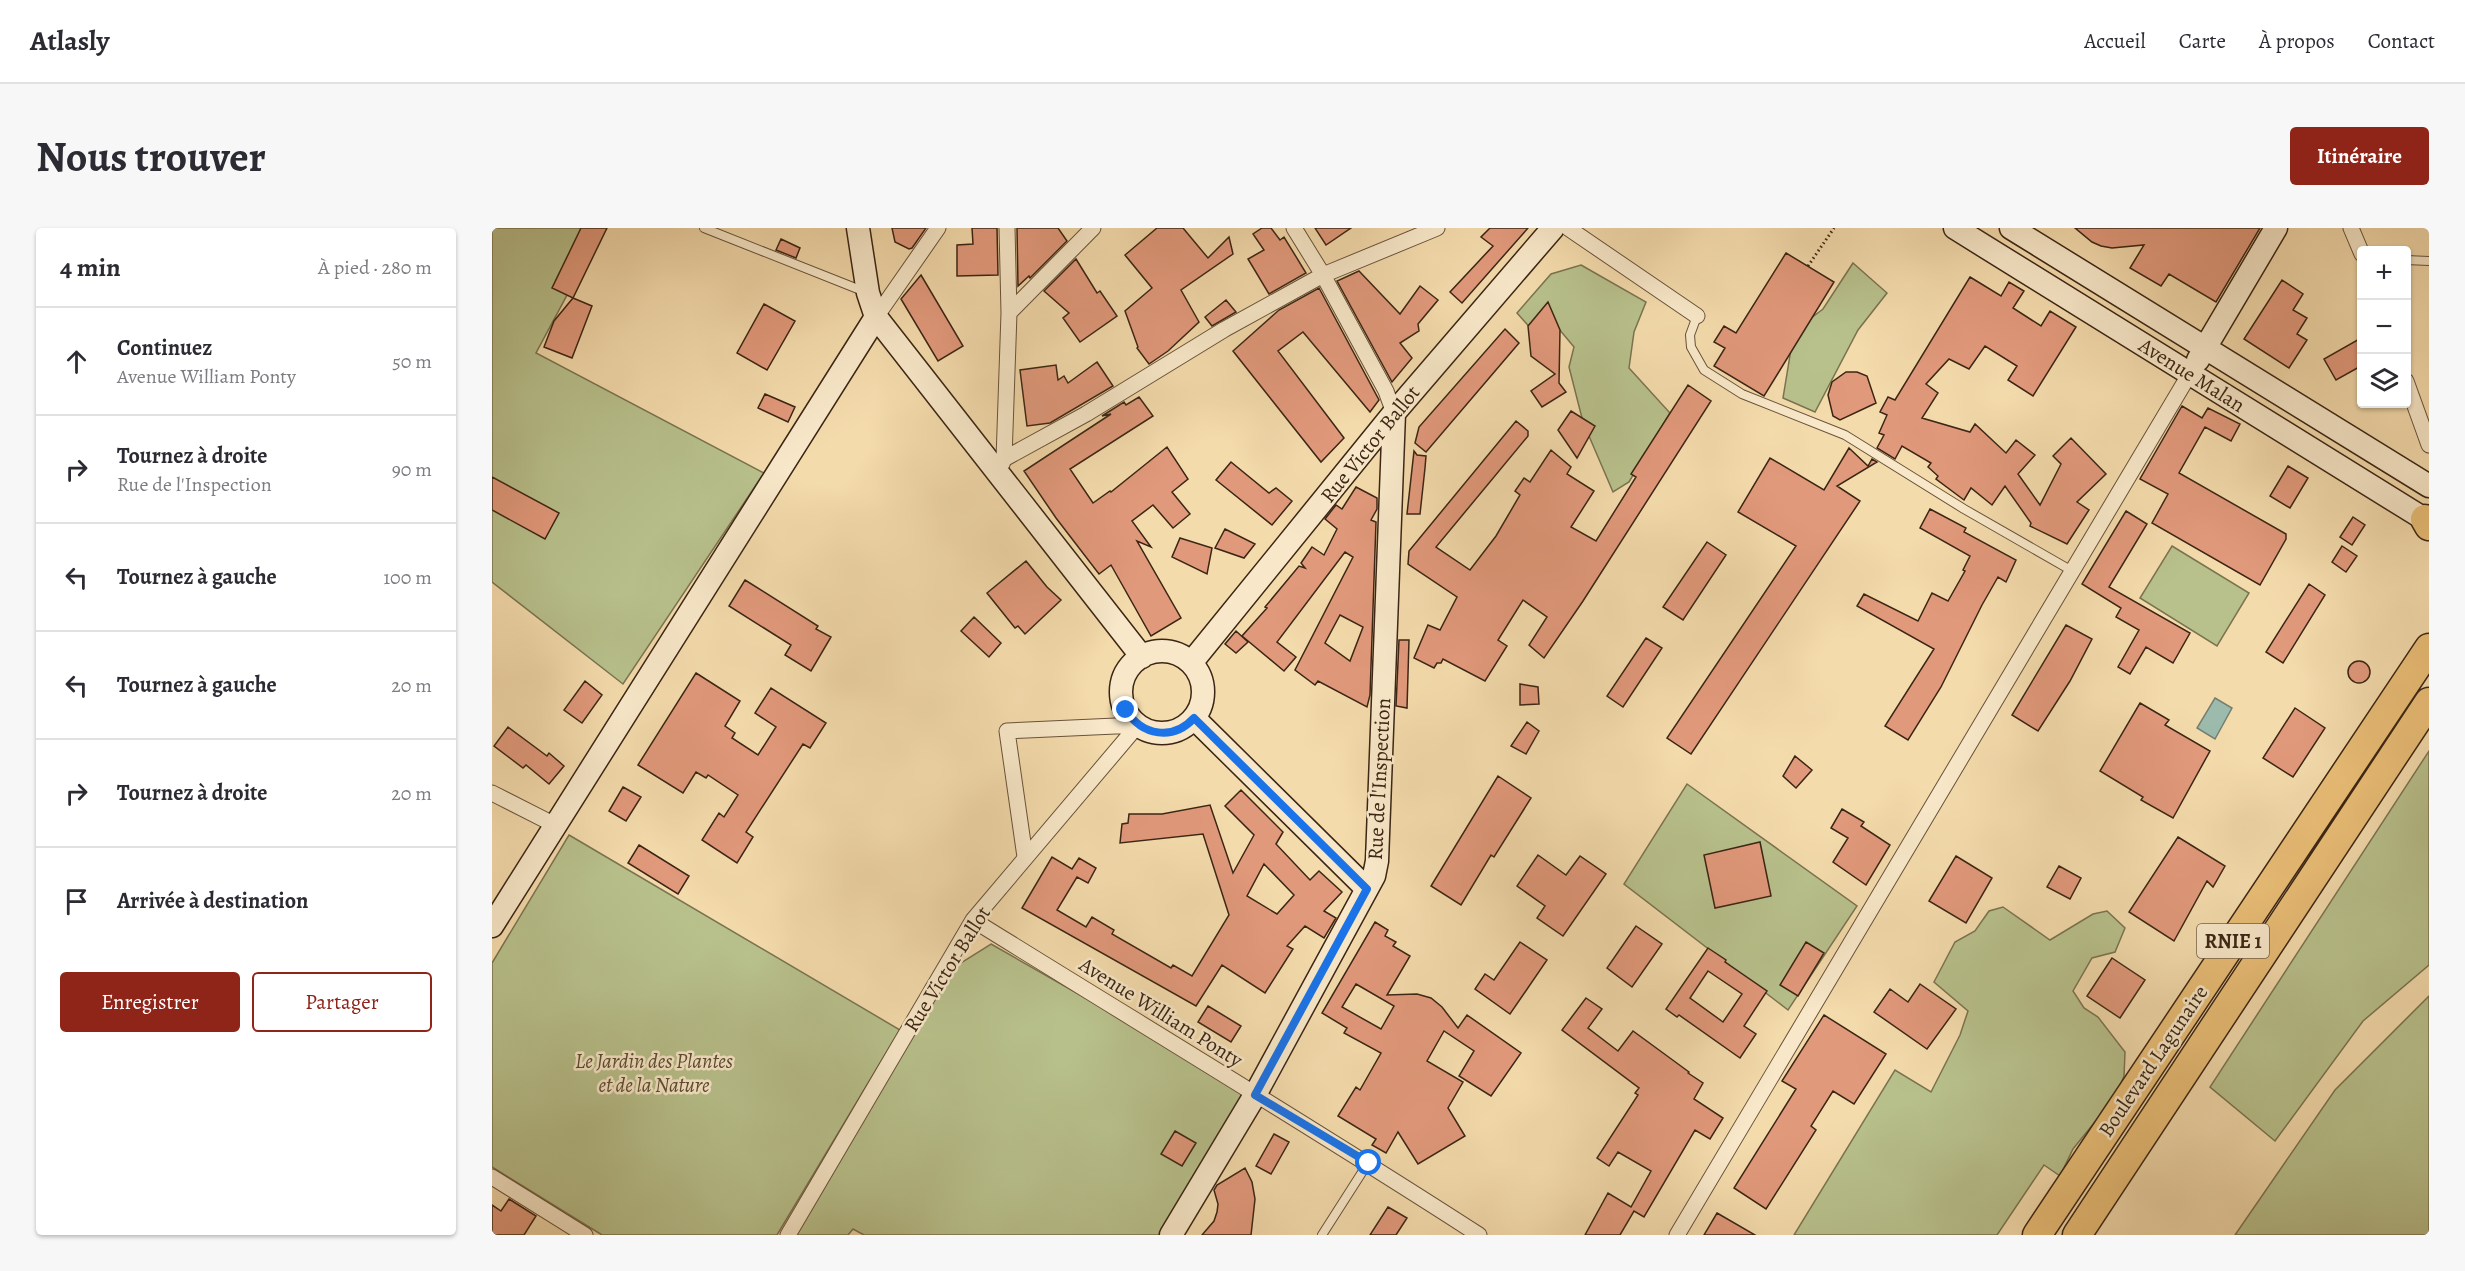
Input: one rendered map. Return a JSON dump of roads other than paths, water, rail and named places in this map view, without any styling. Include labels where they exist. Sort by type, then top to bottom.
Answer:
[{"type":"highway","name":"Boulevard Lagunaire","points":[[2037,1235],[2429,648]]},
{"type":"highway","name":"Boulevard Lagunaire","points":[[2077,1235],[2429,702]]},
{"type":"main road","points":[[858,228],[868,293],[876,317],[1001,467],[1142,657]]},
{"type":"main road","name":"Rue Victor Ballot","points":[[1191,663],[1394,413],[1552,228]]},
{"type":"main road","name":"Avenue Malan","points":[[2011,228],[2429,486]]},
{"type":"main road","points":[[2189,375],[2276,228]]},
{"type":"main road","name":"Avenue Malan","points":[[1970,232],[2189,375],[2428,522]]},
{"type":"main road","points":[[492,926],[876,317]]},
{"type":"main road","points":[[2293,437],[2308,412]]},
{"type":"main road","name":"Rue de l'Inspection","points":[[1170,1235],[1255,1095],[1374,876],[1377,861],[1394,413]]},
{"type":"main road","points":[[1167,652],[1191,663],[1200,678],[1203,690],[1200,707],[1194,718],[1184,727],[1171,732],[1151,732],[1138,725],[1126,710],[1122,691],[1128,672],[1142,657],[1154,653],[1167,652]]},
{"type":"main road","points":[[1194,718],[1367,889]]},
{"type":"street","points":[[876,317],[938,228]]},
{"type":"street","points":[[1001,467],[1009,313],[1007,228]]},
{"type":"street","points":[[1009,313],[1093,228]]},
{"type":"street","points":[[1294,228],[1323,275],[1386,391],[1394,413]]},
{"type":"street","points":[[1001,467],[1225,329],[1323,275],[1437,228]]},
{"type":"street","points":[[1568,228],[1697,316]]},
{"type":"street","points":[[2351,228],[2358,246]]},
{"type":"street","points":[[1677,1235],[2189,375]]},
{"type":"street","points":[[2411,395],[2429,445]]},
{"type":"street","points":[[1025,857],[1007,731],[1138,725]]},
{"type":"street","name":"Rue Victor Ballot","points":[[788,1235],[973,920],[1138,725]]},
{"type":"street","points":[[492,793],[555,825]]},
{"type":"street","name":"Avenue William Ponty","points":[[973,920],[1369,1163],[1479,1235]]},
{"type":"street","points":[[492,1177],[585,1235]]},
{"type":"lane","points":[[704,228],[868,293]]},
{"type":"lane","points":[[2411,260],[2429,261]]},
{"type":"lane","points":[[1697,316],[1690,335],[1691,347],[1704,370],[1742,394],[1845,435],[1964,509],[2073,572]]},
{"type":"lane","points":[[1322,1235],[1369,1163]]},
{"type":"park label","name":"Le Jardin des Plantes et de la Nature","points":[[654,1073]]}]
